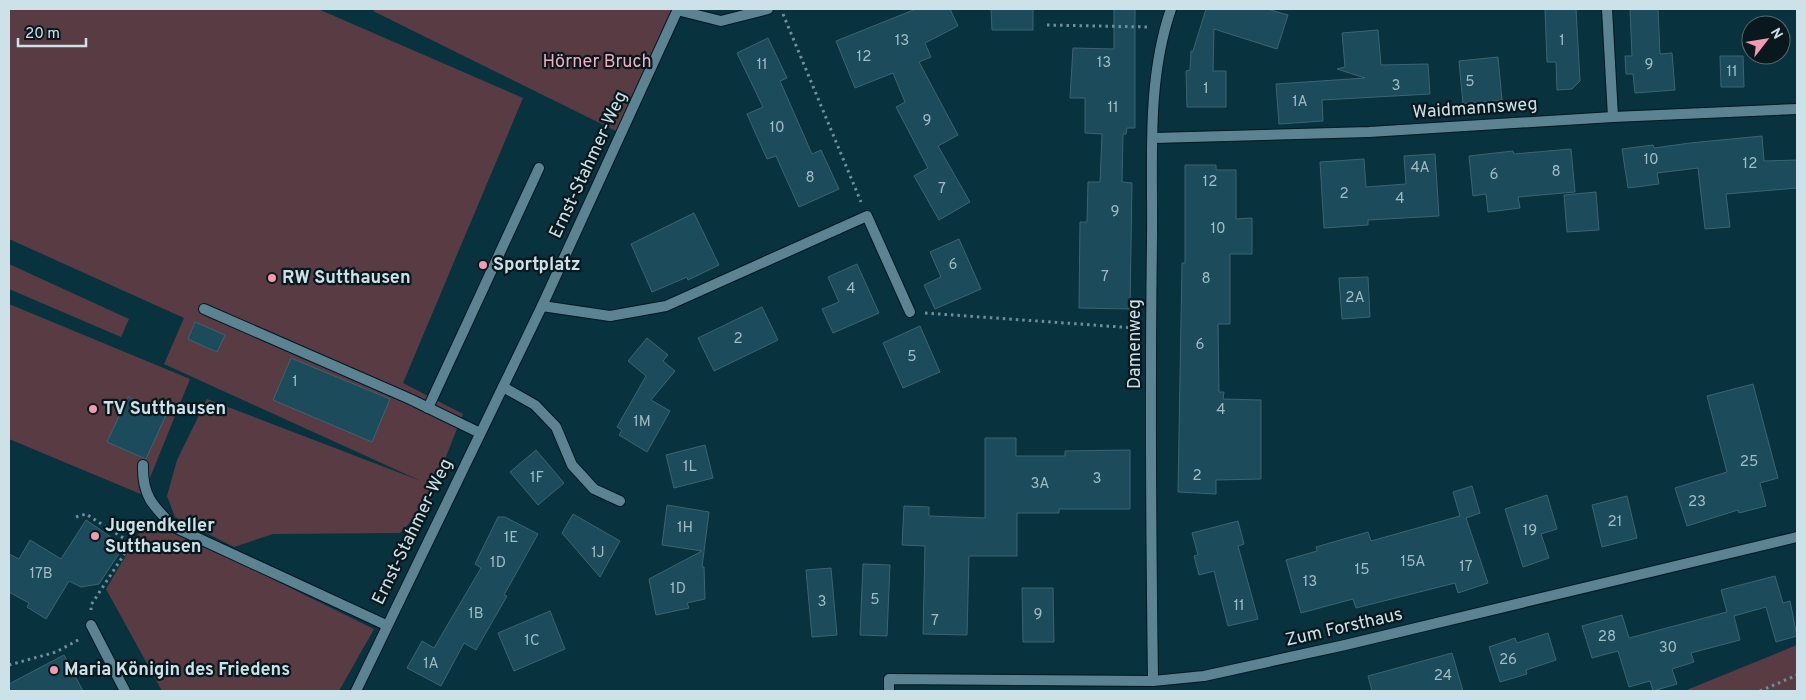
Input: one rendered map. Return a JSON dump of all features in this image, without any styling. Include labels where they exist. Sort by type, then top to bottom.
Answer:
[{"type":"street","name":"Ernst-Stahmer-Weg","points":[[356,691],[386,625],[542,306],[678,10],[721,21],[768,9]]},
{"type":"street","name":"Damenweg","points":[[1153,681],[1151,329],[1154,138],[1157,66],[1165,27],[1171,9]]},
{"type":"street","points":[[1607,9],[1613,116]]},
{"type":"street","name":"Waidmannsweg","points":[[1154,138],[1369,132],[1613,116],[1797,108]]},
{"type":"street","points":[[428,408],[538,168]]},
{"type":"street","points":[[542,306],[610,316],[666,306],[867,216],[910,312]]},
{"type":"street","points":[[204,310],[428,408],[480,433]]},
{"type":"street","points":[[503,387],[535,406],[556,427],[572,465],[594,489],[620,502]]},
{"type":"street","points":[[143,465],[142,482],[150,503],[174,527],[386,625]]},
{"type":"street","name":"Zum Forsthaus","points":[[889,691],[889,679],[1153,681],[1204,676],[1250,667],[1797,537]]},
{"type":"street","points":[[92,625],[125,691]]},
{"type":"path","points":[[781,9],[867,216]]},
{"type":"path","points":[[1047,24],[1165,27]]},
{"type":"path","points":[[910,312],[1151,329]]},
{"type":"path","points":[[76,517],[86,514],[125,539],[127,550],[91,605],[92,625]]},
{"type":"path","points":[[9,666],[56,652],[73,642]]},
{"type":"path","points":[[1760,691],[1797,675]]},
{"type":"green space","name":"RW Sutthausen","points":[[9,9],[318,9],[523,98],[403,383],[463,414],[430,493],[411,521],[400,533],[273,534],[234,547],[175,517],[167,496],[177,460],[207,399],[421,481],[164,364],[184,318],[9,239]]},
{"type":"green space","name":"Hörner Bruch","points":[[377,9],[678,9],[624,135],[373,11]]},
{"type":"green space","points":[[9,264],[129,319],[121,337],[9,289]]},
{"type":"green space","name":"TV Sutthausen","points":[[9,304],[190,379],[143,495],[9,439]]},
{"type":"green space","points":[[148,518],[374,629],[339,691],[162,691],[106,589]]},
{"type":"green space","points":[[1797,645],[1797,691],[1685,691],[1689,689]]},
{"type":"building","points":[[916,9],[950,9],[958,26],[925,43],[931,57],[919,62],[958,135],[938,146],[970,202],[939,220],[914,176],[928,168],[896,107],[905,102],[893,73],[855,88],[836,41]]},
{"type":"building","points":[[991,9],[1033,9],[1033,30],[992,30]]},
{"type":"building","points":[[1114,9],[1135,9],[1135,128],[1127,128],[1126,134],[1123,134],[1122,182],[1132,183],[1130,309],[1079,308],[1080,222],[1087,222],[1088,182],[1100,182],[1102,134],[1085,133],[1085,98],[1070,98],[1073,48],[1114,49]]},
{"type":"building","points":[[1206,9],[1267,9],[1288,15],[1277,49],[1214,29],[1213,71],[1226,71],[1226,107],[1187,107],[1186,71],[1190,70],[1191,51],[1193,51]]},
{"type":"building","points":[[1545,9],[1576,9],[1580,81],[1572,89],[1557,90],[1556,62],[1547,62]]},
{"type":"building","points":[[1630,9],[1658,9],[1660,54],[1672,53],[1675,90],[1635,93],[1633,74],[1626,74],[1625,56],[1632,56]]},
{"type":"building","points":[[1378,30],[1381,65],[1428,64],[1430,94],[1322,100],[1323,121],[1279,124],[1276,84],[1365,78],[1337,69],[1345,67],[1342,33]]},
{"type":"building","points":[[768,38],[787,78],[780,81],[812,154],[821,150],[839,189],[799,207],[776,156],[767,159],[747,114],[763,107],[737,53]]},
{"type":"building","points":[[1720,56],[1741,56],[1744,87],[1721,87]]},
{"type":"building","points":[[1498,57],[1502,100],[1463,104],[1459,61]]},
{"type":"building","points":[[1762,136],[1764,161],[1797,160],[1797,188],[1726,194],[1730,227],[1705,229],[1698,168],[1657,173],[1659,184],[1628,188],[1622,149],[1653,145],[1654,148]]},
{"type":"building","points":[[1571,149],[1575,192],[1518,197],[1520,208],[1488,212],[1486,194],[1473,196],[1469,156],[1513,151],[1514,154]]},
{"type":"building","points":[[1435,154],[1439,216],[1368,220],[1368,225],[1324,228],[1320,162],[1364,159],[1366,187],[1406,184],[1404,156]]},
{"type":"building","points":[[1185,165],[1216,165],[1216,170],[1236,170],[1236,219],[1252,218],[1252,254],[1230,254],[1230,324],[1218,324],[1219,392],[1224,392],[1223,399],[1261,400],[1261,479],[1216,480],[1216,494],[1178,492],[1182,263],[1185,263]]},
{"type":"building","points":[[1596,192],[1599,230],[1567,232],[1564,195]]},
{"type":"building","points":[[694,213],[719,265],[688,280],[687,277],[652,292],[631,244]]},
{"type":"building","points":[[959,239],[981,289],[935,309],[924,285],[941,277],[930,252]]},
{"type":"building","points":[[857,264],[879,313],[833,333],[822,309],[839,302],[828,277]]},
{"type":"building","points":[[1368,277],[1370,317],[1342,319],[1339,278]]},
{"type":"building","points":[[762,307],[778,340],[714,371],[698,338]]},
{"type":"building","points":[[195,322],[225,335],[217,352],[188,339]]},
{"type":"building","points":[[920,326],[940,372],[903,388],[883,343]]},
{"type":"building","points":[[647,338],[668,355],[663,361],[675,371],[651,400],[670,411],[647,452],[619,435],[622,430],[617,427],[646,376],[628,361]]},
{"type":"building","points":[[291,358],[390,399],[372,442],[273,400]]},
{"type":"building","points":[[1753,384],[1778,478],[1760,483],[1766,506],[1739,513],[1738,510],[1687,526],[1675,488],[1727,472],[1707,396]]},
{"type":"building","points":[[128,397],[166,415],[146,459],[107,442]]},
{"type":"building","points":[[985,438],[1016,438],[1016,456],[1065,456],[1065,451],[1130,450],[1130,509],[1059,509],[1059,513],[1017,513],[1017,556],[969,556],[967,635],[923,634],[925,546],[902,545],[904,506],[929,507],[929,516],[985,518]]},
{"type":"building","points":[[705,445],[713,478],[674,488],[666,455]]},
{"type":"building","points":[[536,450],[564,483],[538,505],[510,472]]},
{"type":"building","points":[[1472,486],[1480,513],[1466,518],[1488,583],[1458,593],[1455,583],[1356,608],[1353,599],[1301,613],[1286,560],[1317,551],[1316,547],[1368,532],[1371,541],[1460,516],[1453,492]]},
{"type":"building","points":[[1547,495],[1557,529],[1541,534],[1549,558],[1523,567],[1505,509]]},
{"type":"building","points":[[1627,496],[1637,538],[1602,547],[1592,505]]},
{"type":"building","points":[[667,505],[709,512],[702,567],[704,567],[705,599],[687,603],[689,608],[656,615],[649,579],[702,551],[662,545]]},
{"type":"building","points":[[573,514],[620,541],[600,577],[562,533]]},
{"type":"building","points":[[498,517],[505,517],[538,534],[504,595],[507,596],[476,650],[464,643],[441,686],[407,668],[422,641],[434,648],[481,568],[475,564]]},
{"type":"building","points":[[86,520],[124,546],[99,584],[81,587],[69,581],[46,619],[27,607],[29,603],[9,592],[9,554],[19,559],[30,540],[61,559]]},
{"type":"building","points":[[1238,521],[1244,544],[1238,546],[1258,619],[1228,626],[1214,571],[1199,575],[1194,556],[1198,555],[1192,533]]},
{"type":"building","points":[[863,564],[890,565],[887,636],[860,635]]},
{"type":"building","points":[[831,568],[837,635],[812,637],[806,570]]},
{"type":"building","points":[[1775,576],[1783,603],[1790,601],[1797,636],[1776,642],[1766,607],[1734,616],[1740,640],[1691,653],[1694,662],[1672,669],[1677,684],[1653,691],[1650,681],[1629,687],[1618,651],[1592,658],[1582,626],[1622,615],[1629,638],[1727,612],[1721,590]]},
{"type":"building","points":[[1022,588],[1053,588],[1054,642],[1023,642]]},
{"type":"building","points":[[550,611],[565,649],[514,671],[498,633]]},
{"type":"building","points":[[1548,633],[1556,660],[1526,670],[1527,674],[1500,682],[1489,647],[1515,638],[1517,643]]},
{"type":"building","points":[[1452,653],[1463,691],[1372,691],[1368,676]]},
{"type":"building","name":"Maria Königin des Friedens","points":[[64,655],[83,691],[9,691],[9,684]]},
{"type":"place","name":"Sportplatz","points":[[483,265]]},
{"type":"place","name":"RW Sutthausen","points":[[272,278]]},
{"type":"place","name":"TV Sutthausen","points":[[93,409]]},
{"type":"place","name":"Jugendkeller Sutthausen","points":[[95,536]]},
{"type":"place","name":"Maria Königin des Friedens","points":[[54,670]]}]
